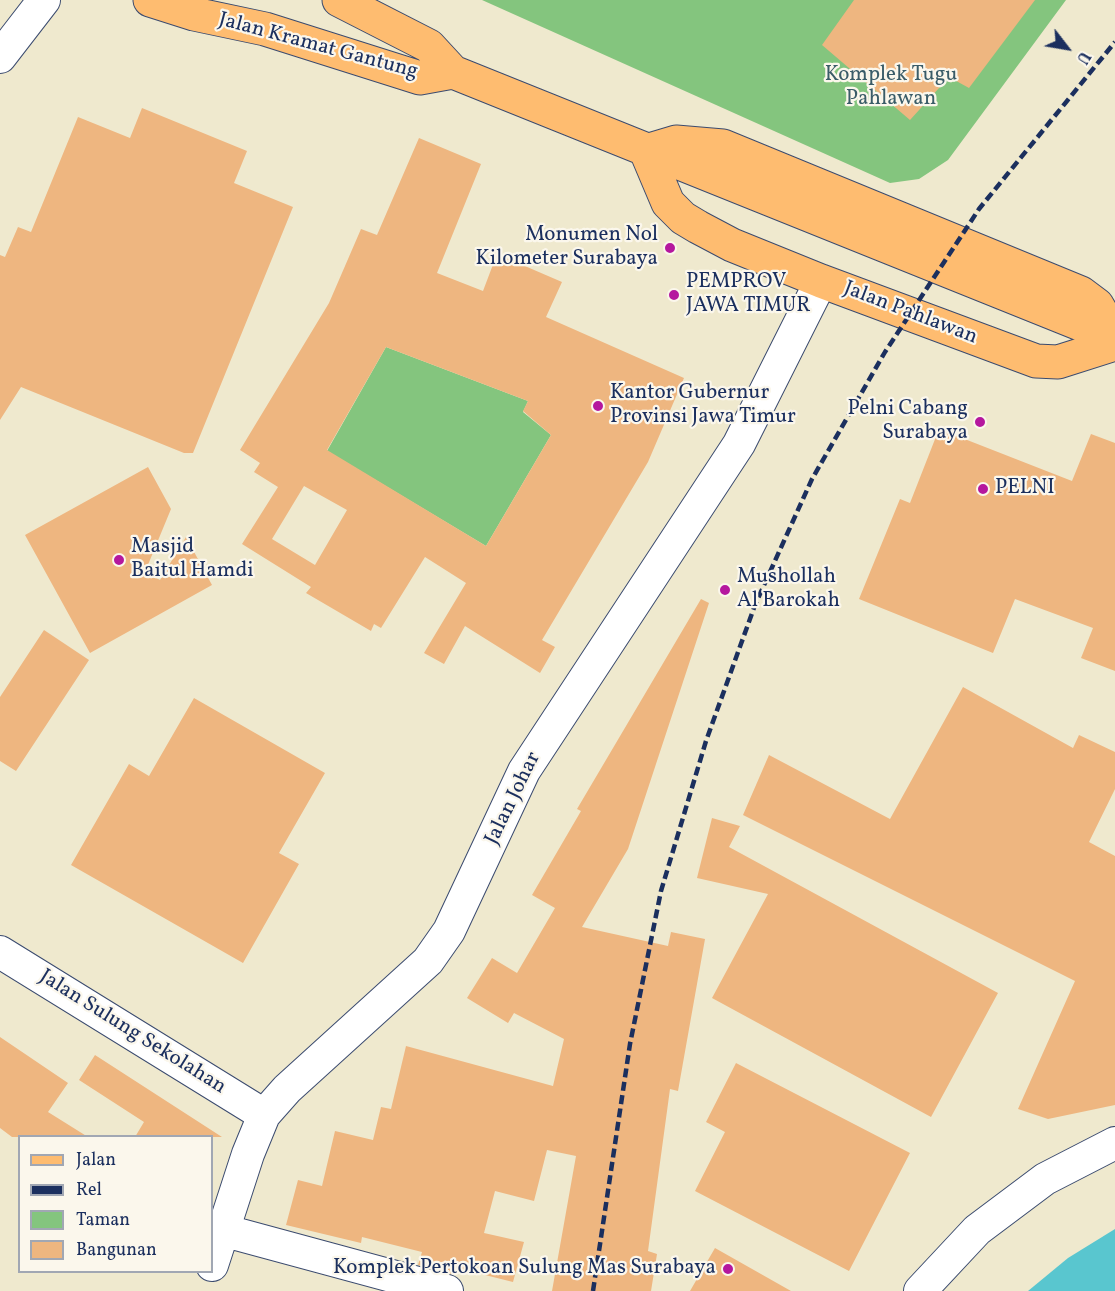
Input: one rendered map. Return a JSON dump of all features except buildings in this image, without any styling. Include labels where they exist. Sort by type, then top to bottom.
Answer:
[{"type":"main road","name":"Jalan Kramat Gantung","points":[[150,0],[194,14],[265,29],[420,78],[453,72]]},
{"type":"main road","name":"Jalan Pahlawan","points":[[339,0],[429,46],[453,72],[1069,320],[1115,342]]},
{"type":"main road","points":[[646,151],[676,142],[723,146],[1081,293],[1097,305],[1115,335]]},
{"type":"main road","name":"Jalan Pahlawan","points":[[646,151],[668,203],[683,218],[732,245],[1036,361],[1058,362],[1115,342]]},
{"type":"street","points":[[0,57],[44,0]]},
{"type":"street","name":"Jalan Johar","points":[[213,1262],[222,1230],[264,1115],[286,1089],[428,961],[449,931],[476,878],[524,771],[739,444],[821,280]]},
{"type":"street","name":"Jalan Sulung Sekolahan","points":[[0,952],[264,1115]]},
{"type":"street","points":[[920,1291],[978,1230],[1045,1179],[1115,1143]]},
{"type":"street","points":[[222,1230],[447,1291]]},
{"type":"street","points":[[204,1291],[210,1273]]},
{"type":"green space","name":"Komplek Tugu Pahlawan","points":[[482,0],[1066,0],[948,160],[919,179],[890,183]]},
{"type":"green space","points":[[386,347],[528,401],[523,412],[551,435],[486,546],[327,451]]},
{"type":"water","points":[[1115,1229],[1115,1291],[1028,1291],[1068,1258]]},
{"type":"railway","points":[[593,1291],[630,1044],[661,891],[706,741],[755,605],[812,479],[885,352],[979,209],[1115,42]]},
{"type":"place","name":"Monumen Nol Kilometer Surabaya","points":[[670,248]]},
{"type":"place","name":"PEMPROV JAWA TIMUR","points":[[674,295]]},
{"type":"place","name":"Kantor Gubernur Provinsi Jawa Timur","points":[[598,406]]},
{"type":"place","name":"Pelni Cabang Surabaya","points":[[980,422]]},
{"type":"place","name":"PELNI","points":[[983,489]]},
{"type":"place","name":"Masjid Baitul Hamdi","points":[[119,560]]},
{"type":"place","name":"Mushollah Al Barokah","points":[[725,590]]},
{"type":"place","name":"Komplek Pertokoan Sulung Mas Surabaya","points":[[728,1269]]}]
